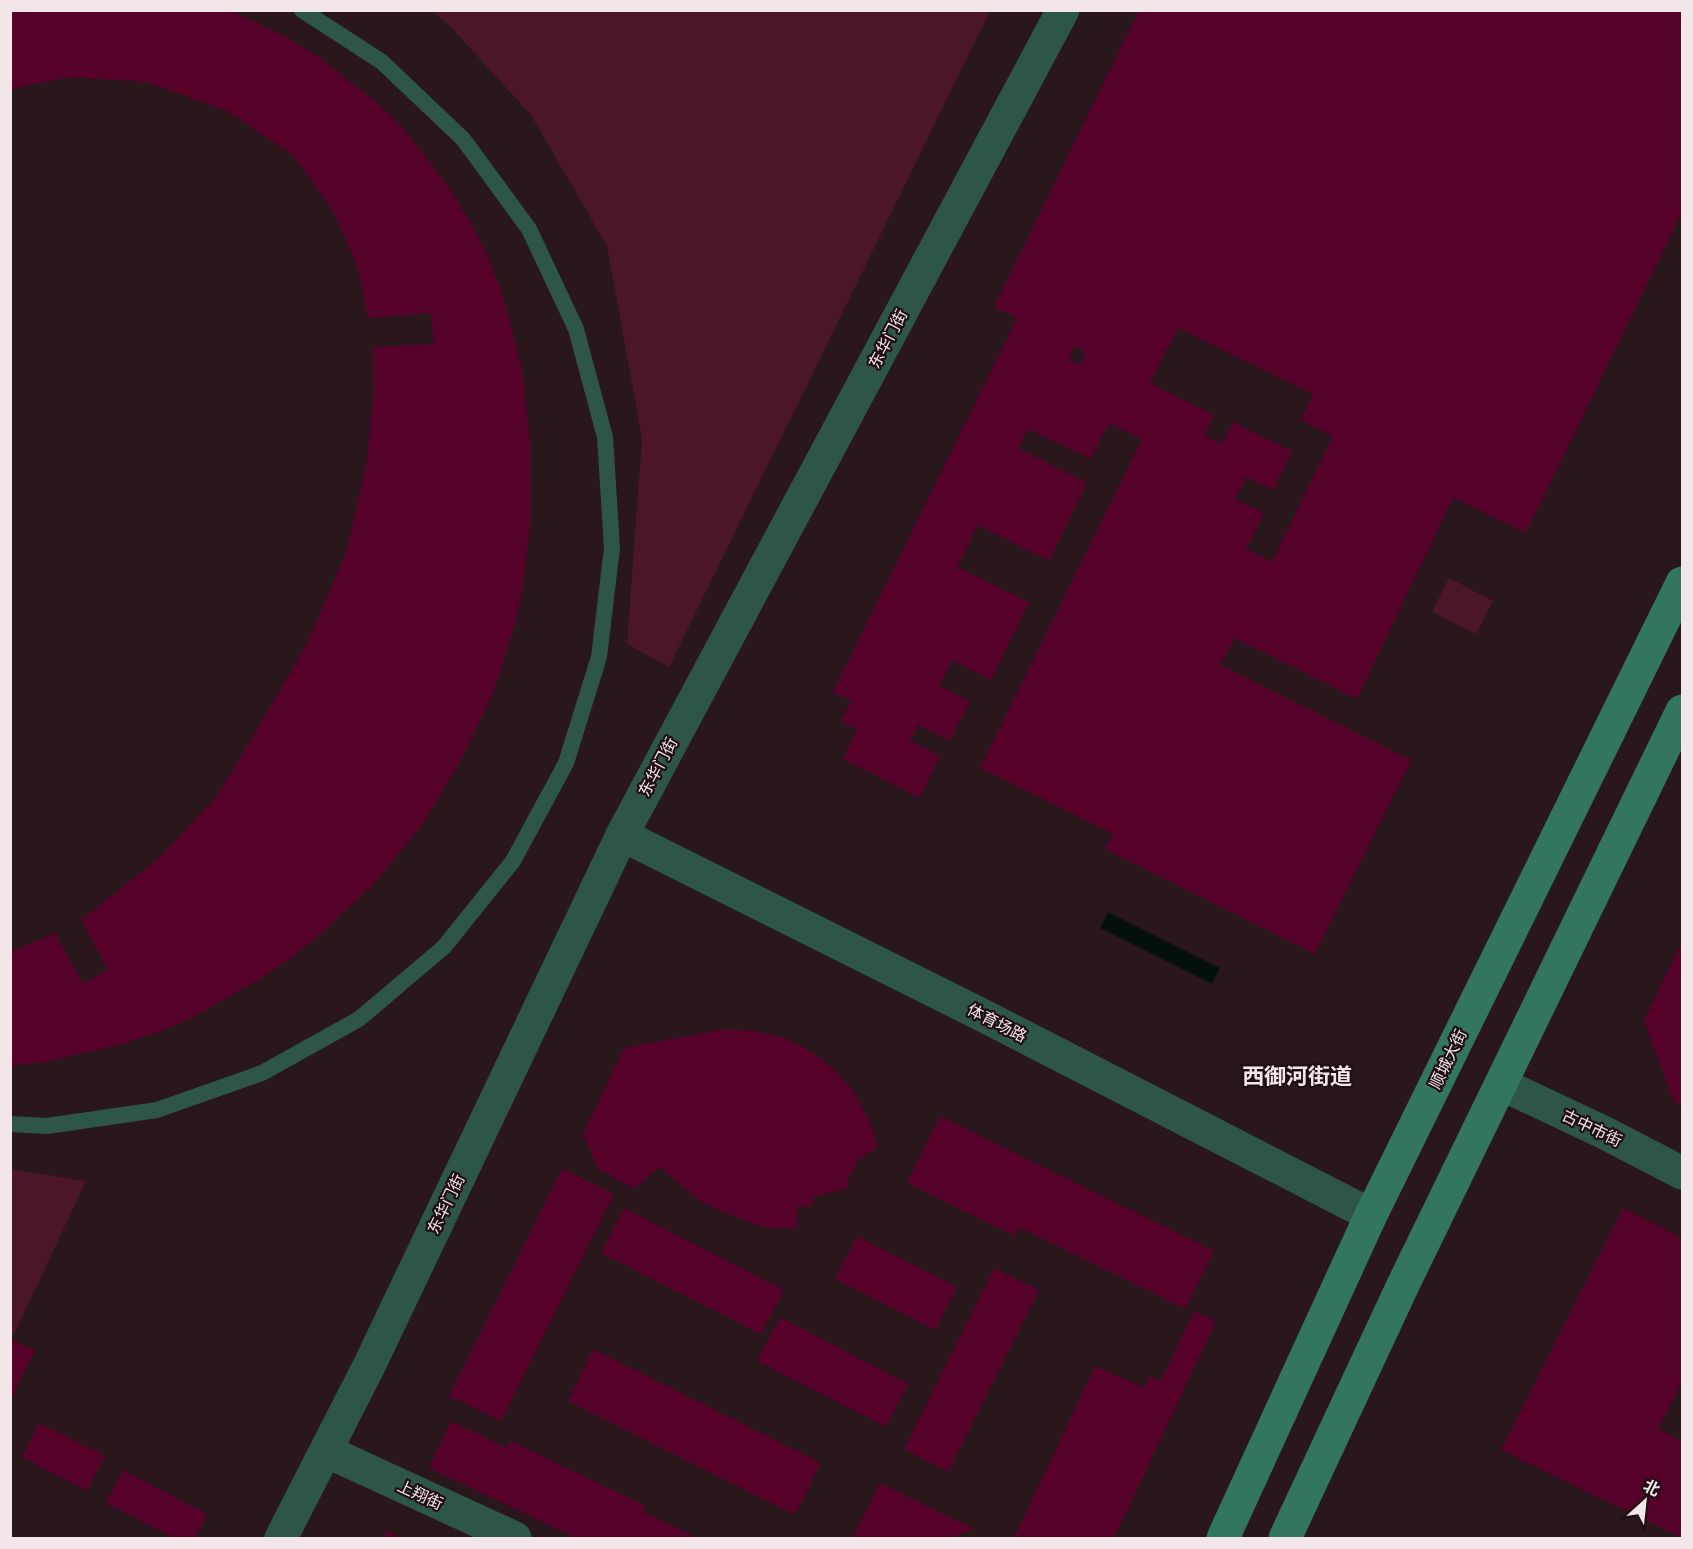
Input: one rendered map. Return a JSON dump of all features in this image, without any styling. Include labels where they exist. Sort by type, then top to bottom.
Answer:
[{"type":"main road","name":"顺城大街","points":[[1223,1539],[1371,1215],[1683,584]]},
{"type":"main road","points":[[1285,1539],[1403,1285],[1683,711]]},
{"type":"street","name":"东华门街","points":[[281,1539],[369,1366],[622,835],[1063,10]]},
{"type":"street","name":"体育场路","points":[[622,835],[984,1016],[1371,1215]]},
{"type":"street","name":"古中市街","points":[[1501,1084],[1683,1173]]},
{"type":"street","name":"上翔街","points":[[326,1451],[515,1539]]},
{"type":"lane","points":[[10,1124],[47,1126],[157,1110],[262,1073],[359,1019],[444,947],[513,861],[566,763],[599,657],[612,548],[604,437],[576,329],[529,229],[463,139],[382,62],[302,10]]},
{"type":"shaded area","points":[[432,11],[990,11],[669,667],[627,644],[642,439],[607,246],[531,115],[449,25]]},
{"type":"shaded area","points":[[1449,578],[1493,601],[1476,634],[1432,612]]},
{"type":"shaded area","points":[[1108,912],[1220,968],[1212,984],[1100,928]]},
{"type":"shaded area","points":[[11,1169],[86,1181],[11,1341]]},
{"type":"building","points":[[10,10],[230,10],[284,36],[316,55],[376,102],[403,128],[450,189],[472,225],[503,296],[522,369],[530,441],[531,514],[523,587],[515,624],[493,693],[461,760],[421,826],[373,885],[291,958],[260,979],[195,1016],[162,1031],[123,1044],[44,1062],[10,1066],[10,952],[55,933],[83,984],[108,970],[81,920],[160,857],[218,795],[307,644],[346,552],[366,467],[374,392],[373,347],[434,344],[431,313],[368,318],[357,265],[334,213],[293,155],[227,111],[146,82],[70,77],[10,89]]},
{"type":"building","points":[[1139,10],[1682,10],[1682,212],[1526,533],[1453,497],[1357,699],[1235,638],[1220,665],[1411,760],[1315,954],[1105,849],[1113,834],[980,768],[1142,439],[1109,423],[1091,459],[1028,429],[1018,448],[1087,483],[1049,561],[978,525],[957,567],[1029,602],[991,680],[952,660],[939,686],[970,701],[950,741],[918,725],[910,741],[940,756],[920,798],[843,759],[857,729],[841,721],[851,701],[833,692],[1017,318],[994,307]],"holes":[[[1178,328],[1313,394],[1301,420],[1333,436],[1272,562],[1246,549],[1264,513],[1235,499],[1246,477],[1273,490],[1292,451],[1233,422],[1222,444],[1204,435],[1214,415],[1150,383]],[[1075,346],[1085,352],[1081,365],[1069,359]]]},
{"type":"building","points":[[1682,941],[1682,1106],[1674,1102],[1644,1021]]},
{"type":"building","points":[[724,1029],[753,1031],[782,1037],[809,1050],[833,1068],[853,1091],[870,1121],[878,1147],[856,1161],[856,1168],[847,1178],[849,1187],[814,1196],[813,1205],[797,1207],[797,1229],[762,1227],[720,1211],[696,1198],[660,1167],[634,1188],[598,1169],[583,1134],[624,1048]]},
{"type":"building","points":[[940,1116],[1214,1251],[1185,1309],[1019,1227],[1015,1236],[907,1183]]},
{"type":"building","points":[[562,1169],[614,1194],[501,1421],[449,1396]]},
{"type":"building","points":[[624,1208],[784,1290],[761,1334],[601,1253]]},
{"type":"building","points":[[1623,1208],[1682,1238],[1682,1381],[1658,1429],[1682,1441],[1682,1538],[1501,1450]]},
{"type":"building","points":[[857,1236],[957,1287],[935,1330],[835,1279]]},
{"type":"building","points":[[994,1268],[1039,1290],[948,1472],[904,1449]]},
{"type":"building","points":[[1194,1311],[1216,1321],[1114,1538],[1014,1538],[1095,1366],[1144,1388],[1150,1376],[1161,1381]]},
{"type":"building","points":[[780,1317],[908,1384],[886,1427],[757,1361]]},
{"type":"building","points":[[11,1339],[35,1350],[10,1402],[10,1341]]},
{"type":"building","points":[[593,1349],[821,1463],[795,1515],[568,1401]]},
{"type":"building","points":[[451,1421],[507,1448],[511,1441],[646,1506],[643,1512],[698,1538],[576,1538],[429,1468]]},
{"type":"building","points":[[39,1423],[105,1456],[87,1491],[22,1457]]},
{"type":"building","points":[[123,1470],[207,1514],[195,1538],[175,1538],[106,1503]]},
{"type":"building","points":[[880,1483],[975,1529],[950,1538],[852,1538]]},
{"type":"building","points":[[387,1531],[402,1538],[383,1538]]},
{"type":"district","name":"西御河街道","points":[[1297,1076]]}]
